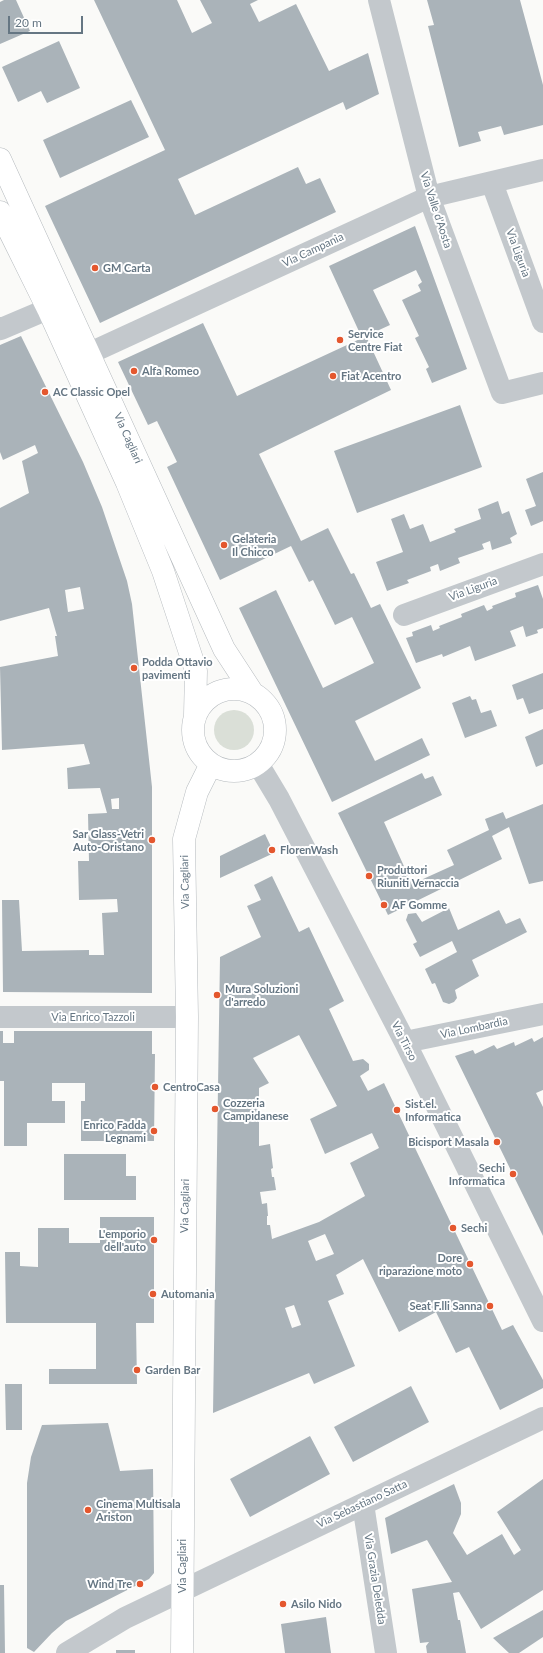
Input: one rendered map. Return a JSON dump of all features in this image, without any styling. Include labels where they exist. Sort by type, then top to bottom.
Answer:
[{"type":"main road","name":"Via Cagliari","points":[[0,158],[224,649],[252,692]]},
{"type":"main road","name":"Via Cagliari","points":[[0,212],[48,309],[128,483],[163,571],[196,671],[195,715]]},
{"type":"main road","points":[[239,688],[252,692],[262,699],[270,708],[274,718],[276,730],[274,742],[269,753],[258,764],[251,768],[234,771],[222,769],[211,764],[202,756],[195,745],[193,724],[195,715],[202,703],[212,694],[225,689],[239,688]]},
{"type":"main road","name":"Via Cagliari","points":[[182,1653],[187,1017],[184,839],[197,792],[211,764]]},
{"type":"street","name":"Via Valle d'Aosta","points":[[379,0],[429,197],[502,393],[543,384]]},
{"type":"street","name":"Via Campania","points":[[90,354],[429,197],[543,170]]},
{"type":"street","name":"Via Liguria","points":[[492,183],[543,322]]},
{"type":"street","points":[[0,328],[1,329],[48,309]]},
{"type":"street","name":"Via Liguria","points":[[404,615],[543,564]]},
{"type":"street","name":"Via Tirso","points":[[258,764],[279,799],[405,1042],[543,1322]]},
{"type":"street","name":"Via Lombardia","points":[[405,1042],[543,1014]]},
{"type":"street","name":"Via Enrico Tazzoli","points":[[0,1017],[187,1017]]},
{"type":"street","name":"Via Sebastiano Satta","points":[[67,1653],[125,1618],[543,1418]]},
{"type":"street","name":"Via Grazia Deledda","points":[[363,1504],[386,1653]]},
{"type":"shaded area","points":[[238,710],[245,713],[251,719],[254,730],[253,738],[245,747],[238,750],[230,750],[223,747],[215,738],[214,726],[217,719],[226,711]]},
{"type":"building","points":[[4,0],[16,0],[30,31],[0,44],[0,2]]},
{"type":"building","points":[[94,0],[177,0],[192,33],[212,23],[200,0],[258,0],[250,4],[259,22],[296,4],[329,71],[368,53],[379,94],[346,110],[343,102],[178,179],[195,215],[298,167],[306,184],[320,178],[336,212],[100,323],[45,206],[165,150]]},
{"type":"building","points":[[427,0],[520,0],[543,85],[543,125],[504,135],[501,126],[478,132],[481,141],[459,147],[428,26],[434,25]]},
{"type":"building","points":[[59,41],[80,88],[47,103],[41,91],[18,102],[2,67]]},
{"type":"building","points":[[131,100],[149,137],[60,178],[43,140]]},
{"type":"building","points":[[415,226],[467,369],[432,383],[426,369],[429,367],[415,338],[419,336],[402,300],[421,291],[418,285],[422,282],[416,270],[373,290],[390,325],[366,336],[391,390],[259,454],[301,541],[328,528],[351,574],[354,573],[371,608],[380,604],[421,688],[355,721],[375,761],[422,738],[430,755],[332,802],[239,608],[276,590],[323,688],[374,663],[352,617],[335,625],[313,580],[309,582],[291,546],[220,580],[167,467],[177,462],[157,421],[148,425],[118,362],[203,323],[237,396],[362,338],[329,266]]},
{"type":"building","points":[[21,336],[83,462],[102,507],[127,581],[132,604],[152,787],[152,993],[3,992],[2,900],[19,900],[22,951],[89,950],[89,955],[104,955],[102,913],[118,912],[117,899],[79,900],[78,861],[89,861],[88,814],[107,813],[100,788],[68,789],[67,768],[90,764],[84,744],[2,750],[0,667],[58,656],[55,636],[57,636],[49,608],[0,621],[0,508],[29,493],[22,461],[38,453],[35,445],[3,460],[0,452],[0,345]],"holes":[[[80,587],[84,609],[68,612],[65,590]],[[119,798],[119,809],[112,809],[111,799]]]},
{"type":"building","points":[[460,405],[482,467],[357,513],[334,451]]},
{"type":"building","points":[[543,472],[543,521],[531,526],[525,510],[536,506],[526,479]]},
{"type":"building","points":[[498,501],[502,514],[509,511],[517,534],[510,538],[512,543],[492,550],[490,541],[482,544],[484,549],[458,558],[460,563],[440,571],[438,564],[430,567],[431,571],[407,580],[409,583],[387,591],[376,562],[403,552],[391,519],[404,514],[410,529],[423,524],[430,542],[456,532],[454,529],[481,519],[478,509]]},
{"type":"building","points":[[538,585],[543,599],[543,628],[537,630],[538,633],[526,637],[523,626],[510,631],[516,646],[475,661],[470,646],[443,657],[442,654],[416,663],[406,638],[413,636],[412,632],[431,625],[433,631],[440,628],[439,626],[462,617],[461,614],[484,605],[487,611],[493,608],[492,606],[516,597],[515,593]]},
{"type":"building","points":[[543,673],[543,709],[529,714],[523,698],[517,700],[512,685]]},
{"type":"building","points":[[470,696],[472,700],[476,699],[481,713],[491,710],[497,726],[465,738],[452,703]]},
{"type":"building","points":[[543,729],[543,764],[536,767],[525,737]]},
{"type":"building","points":[[422,773],[425,779],[433,776],[442,795],[384,822],[412,884],[454,865],[447,850],[489,830],[485,819],[503,812],[506,819],[543,804],[543,881],[529,884],[509,827],[492,836],[502,859],[388,915],[338,813]]},
{"type":"building","points":[[265,834],[274,853],[220,878],[220,856]]},
{"type":"building","points":[[272,876],[299,932],[309,927],[344,1001],[329,1009],[353,1061],[363,1059],[369,1064],[369,1070],[360,1076],[368,1091],[384,1083],[502,1330],[513,1325],[543,1380],[543,1388],[500,1410],[469,1347],[456,1353],[436,1312],[399,1332],[363,1259],[336,1275],[344,1294],[328,1301],[355,1366],[314,1384],[309,1373],[213,1413],[220,957],[261,937],[247,906],[261,900],[254,885]],"holes":[[[299,1035],[337,1106],[310,1119],[325,1154],[372,1133],[379,1148],[350,1163],[365,1196],[319,1222],[272,1239],[270,1225],[267,1225],[267,1203],[262,1204],[260,1192],[276,1190],[274,1177],[272,1177],[271,1169],[273,1168],[270,1144],[259,1146],[259,1088],[269,1083],[253,1058]],[[325,1234],[334,1254],[316,1261],[308,1241]],[[294,1305],[301,1325],[292,1328],[285,1308]]]},
{"type":"building","points":[[449,908],[458,930],[499,910],[506,924],[520,918],[527,932],[472,960],[479,976],[455,990],[457,998],[454,1002],[449,1004],[443,1002],[435,983],[432,984],[425,969],[457,952],[452,941],[420,957],[413,944],[417,942],[406,920],[408,914],[416,913],[422,922]]},
{"type":"building","points":[[0,1031],[3,1031],[3,1043],[14,1043],[14,1031],[152,1031],[152,1054],[155,1054],[154,1141],[81,1141],[81,1101],[85,1101],[85,1083],[52,1083],[52,1101],[65,1101],[65,1123],[27,1123],[27,1146],[4,1146],[4,1081],[0,1081]]},
{"type":"building","points":[[543,1037],[543,1090],[536,1093],[543,1107],[543,1236],[455,1056],[473,1050],[475,1054],[494,1045],[497,1049],[514,1042],[515,1046],[532,1038],[534,1042]]},
{"type":"building","points":[[64,1154],[126,1154],[126,1176],[136,1176],[136,1200],[64,1200]]},
{"type":"building","points":[[100,1217],[154,1217],[154,1323],[136,1323],[137,1384],[49,1384],[49,1369],[96,1369],[96,1323],[6,1323],[5,1252],[20,1252],[20,1266],[38,1267],[38,1228],[69,1228],[69,1243],[100,1243]]},
{"type":"building","points":[[5,1384],[22,1384],[22,1430],[6,1430]]},
{"type":"building","points":[[411,1386],[429,1422],[353,1462],[334,1427]]},
{"type":"building","points":[[108,1423],[120,1471],[153,1469],[154,1573],[149,1579],[66,1621],[34,1652],[27,1648],[27,1483],[31,1457],[42,1425]]},
{"type":"building","points":[[310,1436],[330,1474],[250,1517],[230,1479]]},
{"type":"building","points":[[543,1479],[543,1590],[481,1629],[459,1592],[453,1593],[466,1653],[427,1653],[426,1646],[429,1642],[420,1643],[412,1589],[452,1582],[427,1540],[391,1554],[385,1518],[454,1484],[461,1503],[461,1514],[453,1533],[467,1555],[502,1534],[514,1555],[521,1550],[497,1512]]},
{"type":"building","points":[[0,1585],[4,1585],[5,1653],[0,1653]]},
{"type":"building","points":[[543,1610],[543,1637],[519,1653],[509,1653],[493,1638]]},
{"type":"building","points":[[326,1617],[331,1653],[285,1653],[281,1624]]},
{"type":"building","points":[[116,1650],[135,1650],[135,1653],[116,1653]]},
{"type":"place","name":"GM Carta","points":[[95,268]]},
{"type":"place","name":"Service Centre Fiat","points":[[340,340]]},
{"type":"place","name":"Alfa Romeo","points":[[134,371]]},
{"type":"place","name":"Fiat Acentro","points":[[333,376]]},
{"type":"place","name":"AC Classic Opel","points":[[45,392]]},
{"type":"place","name":"Gelateria Il Chicco","points":[[224,545]]},
{"type":"place","name":"Podda Ottavio pavimenti","points":[[134,668]]},
{"type":"place","name":"Sar Glass-Vetri Auto-Oristano","points":[[152,840]]},
{"type":"place","name":"FlorenWash","points":[[272,850]]},
{"type":"place","name":"Produttori Riuniti Vernaccia","points":[[369,876]]},
{"type":"place","name":"AF Gomme","points":[[384,905]]},
{"type":"place","name":"Mura Soluzioni d'arredo","points":[[217,995]]},
{"type":"place","name":"CentroCasa","points":[[155,1087]]},
{"type":"place","name":"Cozzeria Campidanese","points":[[215,1109]]},
{"type":"place","name":"Sist.el. Informatica","points":[[397,1110]]},
{"type":"place","name":"Enrico Fadda Legnami","points":[[154,1131]]},
{"type":"place","name":"Bicisport Masala","points":[[497,1142]]},
{"type":"place","name":"Sechi Informatica","points":[[513,1174]]},
{"type":"place","name":"Sechi","points":[[453,1228]]},
{"type":"place","name":"L'emporio dell'auto","points":[[154,1240]]},
{"type":"place","name":"Dore riparazione moto","points":[[470,1264]]},
{"type":"place","name":"Automania","points":[[153,1294]]},
{"type":"place","name":"Seat F.lli Sanna","points":[[490,1306]]},
{"type":"place","name":"Garden Bar","points":[[137,1370]]},
{"type":"place","name":"Cinema Multisala Ariston","points":[[88,1510]]},
{"type":"place","name":"Wind Tre","points":[[140,1584]]},
{"type":"place","name":"Asilo Nido","points":[[283,1604]]}]
